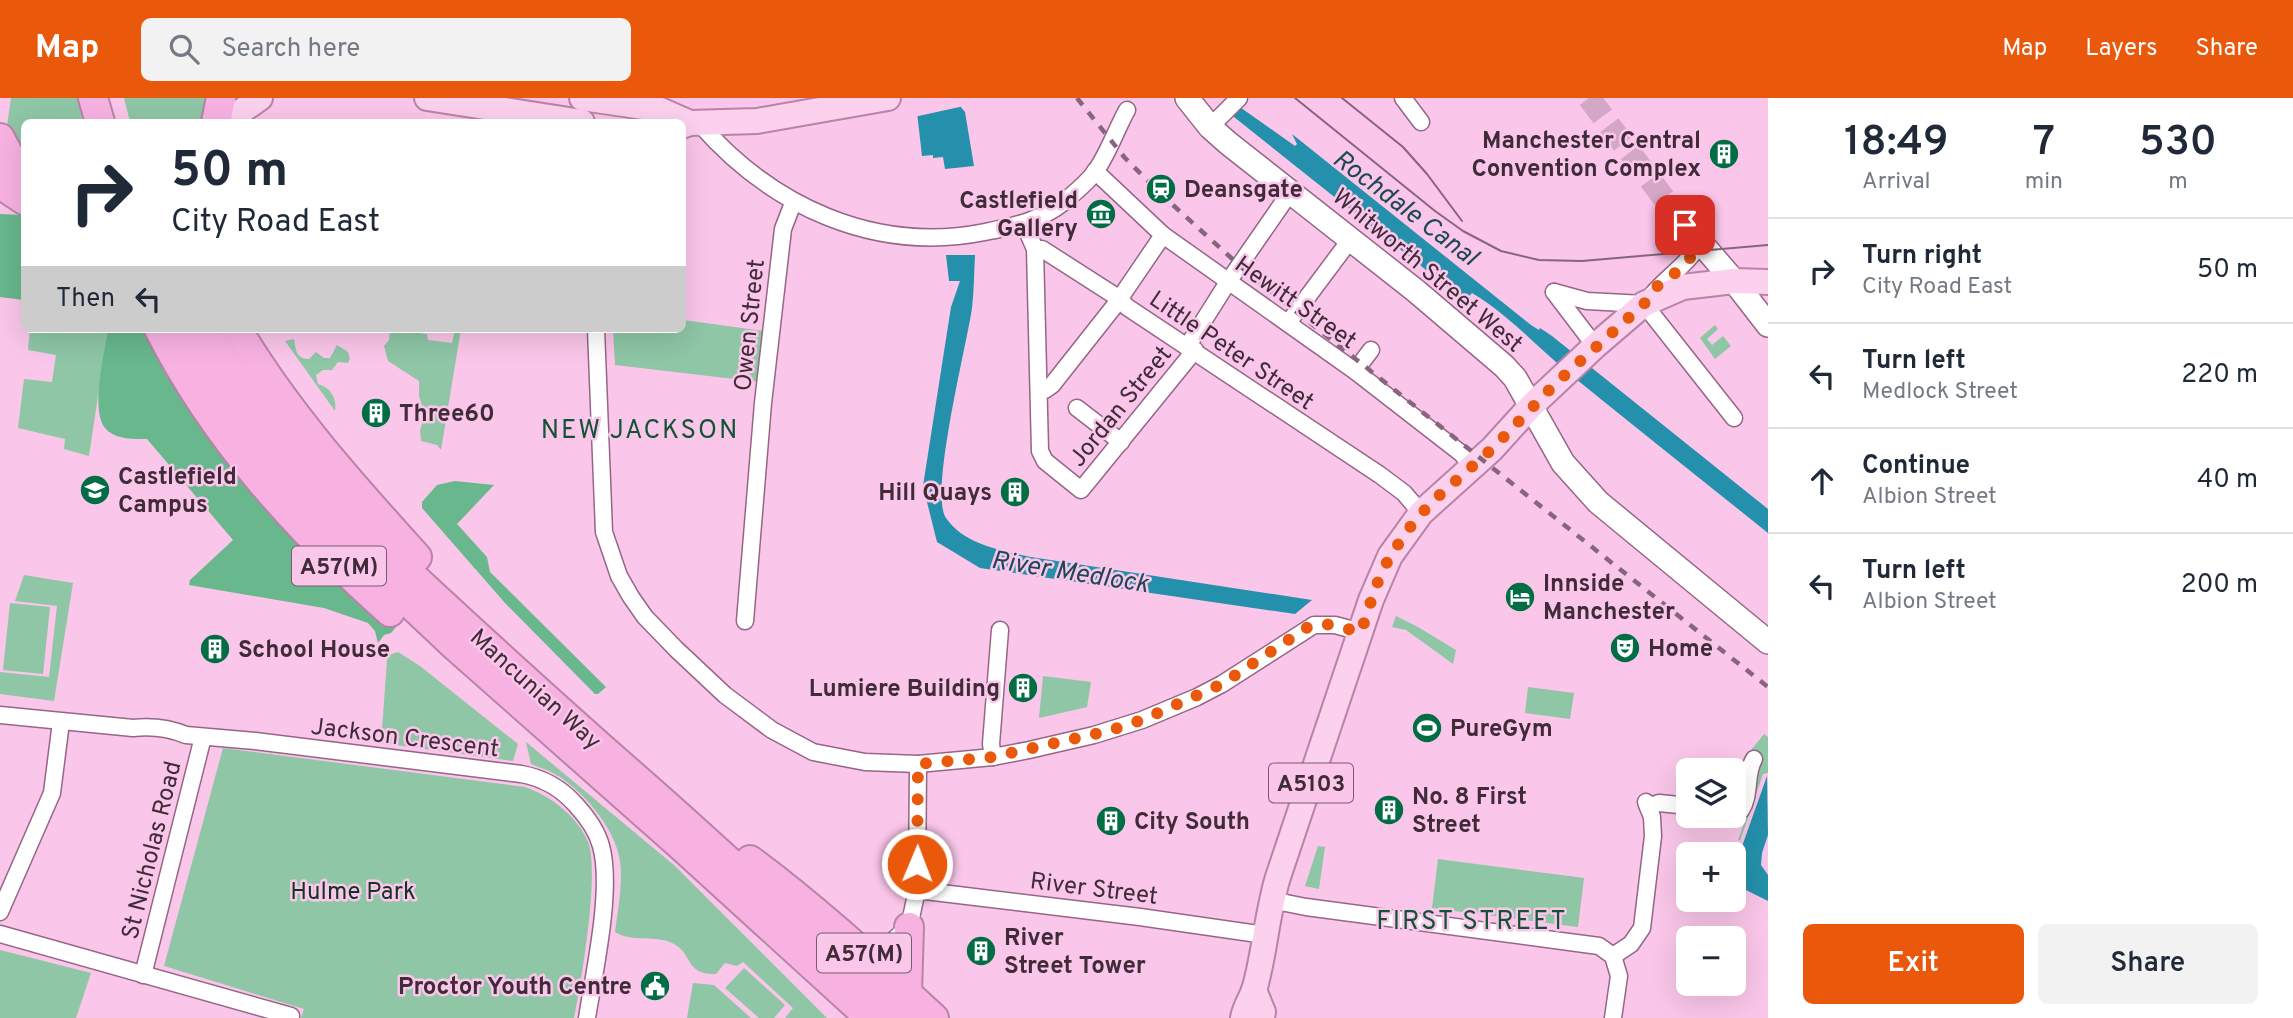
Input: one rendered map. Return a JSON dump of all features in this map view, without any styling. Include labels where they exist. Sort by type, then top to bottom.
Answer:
[{"type":"highway","points":[[93,98],[99,119]]},
{"type":"highway","points":[[113,98],[118,119]]},
{"type":"highway","points":[[217,119],[221,98]]},
{"type":"highway","points":[[0,138],[9,155],[21,168]]},
{"type":"highway","points":[[0,178],[9,190],[21,199]]},
{"type":"highway","name":"A57(M)","points":[[161,333],[213,420],[282,508],[388,611],[468,678],[577,741]]},
{"type":"highway","name":"Mancunian Way","points":[[182,333],[231,411],[293,491],[417,612],[577,741],[624,767],[904,1005]]},
{"type":"highway","name":"Mancunian Way","points":[[207,333],[258,410],[321,487],[577,741],[622,795],[870,1018]]},
{"type":"highway","name":"A57(M)","points":[[239,333],[291,409],[368,502],[448,589],[531,670],[577,741]]},
{"type":"highway","name":"A57(M)","points":[[624,767],[677,799],[856,946],[904,1005],[934,1018]]},
{"type":"highway","name":"A57(M)","points":[[622,795],[724,906],[844,1018]]},
{"type":"highway","points":[[856,946],[873,947],[900,935],[904,1005]]},
{"type":"main road","points":[[230,119],[260,98]]},
{"type":"main road","points":[[426,98],[562,119]]},
{"type":"main road","points":[[582,98],[658,109],[680,119]]},
{"type":"main road","points":[[691,124],[757,121],[888,98]]},
{"type":"main road","name":"Whitworth Street West","points":[[1187,98],[1210,127],[1474,339],[1510,372],[1563,463],[1598,502],[1768,642]]},
{"type":"main road","points":[[0,202],[21,201]]},
{"type":"main road","points":[[1675,212],[1734,281],[1768,326]]},
{"type":"main road","name":"A5103","points":[[1243,1018],[1245,1007],[1255,990],[1271,900],[1376,586],[1390,556],[1421,513],[1473,467],[1531,406],[1595,346],[1644,304],[1683,287],[1734,281],[1768,282]]},
{"type":"main road","name":"A5103","points":[[1255,990],[1263,1012],[1262,1018]]},
{"type":"street","points":[[1210,127],[1239,98]]},
{"type":"street","points":[[1403,98],[1421,122]]},
{"type":"street","points":[[691,124],[731,158],[793,203],[848,225],[884,233],[964,235],[1024,224],[1064,202],[1095,172],[1127,110]]},
{"type":"street","name":"Hewitt Street","points":[[1095,172],[1163,235],[1354,371],[1462,454],[1473,467]]},
{"type":"street","name":"Jordan Street","points":[[1039,390],[1040,451],[1045,461],[1082,491],[1191,349],[1228,282],[1291,191]]},
{"type":"street","name":"Owen Street","points":[[745,621],[763,403],[781,242],[786,217],[793,203]]},
{"type":"street","points":[[1024,224],[1035,249],[1039,390],[1045,390],[1052,384],[1120,299],[1163,235]]},
{"type":"street","points":[[1644,304],[1659,284],[1691,257],[1697,248],[1696,238]]},
{"type":"street","points":[[1288,323],[1350,240]]},
{"type":"street","name":"Little Peter Street","points":[[1035,249],[1042,249],[1120,299],[1127,307],[1396,486],[1421,513]]},
{"type":"street","points":[[1595,346],[1555,292],[1587,301],[1644,304],[1734,418]]},
{"type":"street","points":[[596,333],[604,533],[619,576],[638,607],[676,649],[725,695],[749,715],[813,752],[865,762],[918,764],[993,757],[1094,735],[1142,720],[1222,684],[1314,625],[1335,625],[1361,632]]},
{"type":"street","points":[[1354,371],[1370,350]]},
{"type":"street","points":[[1077,408],[1121,442]]},
{"type":"street","points":[[993,757],[991,744],[1000,630]]},
{"type":"street","name":"Jackson Crescent","points":[[0,715],[133,729],[147,727],[203,737],[521,774],[545,781],[564,793],[581,810],[595,831],[604,864],[603,906],[587,1018]]},
{"type":"street","points":[[0,912],[52,793],[61,722]]},
{"type":"street","name":"St Nicholas Road","points":[[143,975],[203,737]]},
{"type":"street","points":[[1746,795],[1754,759]]},
{"type":"street","points":[[900,935],[916,890],[918,764]]},
{"type":"street","points":[[1613,956],[1631,944],[1642,928],[1653,836],[1652,817],[1647,804],[1676,805]]},
{"type":"street","name":"River Street","points":[[916,890],[1265,935]]},
{"type":"street","points":[[1271,900],[1599,946],[1613,956],[1619,976],[1614,1018]]},
{"type":"street","points":[[0,934],[291,1016]]},
{"type":"green space","points":[[11,98],[81,98],[86,119],[21,119],[21,152],[7,126]]},
{"type":"green space","points":[[124,98],[211,98],[205,119],[129,119]]},
{"type":"green space","points":[[0,214],[21,215],[21,300],[0,297]]},
{"type":"green space","points":[[686,320],[764,331],[760,382],[615,365],[613,333],[686,333]]},
{"type":"green space","points":[[1715,325],[1718,329],[1707,339],[1712,345],[1723,336],[1731,346],[1715,359],[1700,338]]},
{"type":"green space","points":[[30,333],[107,333],[89,456],[64,449],[65,439],[18,428],[24,379],[52,382],[56,355],[28,350]]},
{"type":"green space","points":[[107,333],[146,333],[193,406],[325,564],[396,627],[391,633],[384,635],[378,643],[375,631],[368,623],[324,608],[189,585],[190,580],[233,540],[147,439],[119,437],[105,428],[99,408]]},
{"type":"green space","points":[[390,333],[418,333],[427,334],[428,340],[452,343],[454,333],[460,333],[441,450],[437,445],[421,441],[420,430],[425,415],[419,396],[419,381],[388,361],[384,346],[389,340]]},
{"type":"green space","points":[[294,339],[297,353],[305,359],[309,359],[316,352],[324,358],[330,358],[337,345],[348,352],[348,363],[338,362],[332,370],[323,370],[316,375],[318,384],[332,394],[335,411],[285,341]]},
{"type":"green space","points":[[455,481],[494,485],[457,524],[487,557],[490,572],[606,687],[598,694],[505,603],[422,508],[422,502],[437,485]]},
{"type":"green space","points":[[24,575],[73,583],[54,701],[0,694],[0,672],[49,677],[57,606],[15,601]]},
{"type":"green space","points":[[10,603],[50,607],[43,674],[3,670]]},
{"type":"green space","points":[[1396,616],[1456,650],[1453,664],[1406,630],[1392,627]]},
{"type":"green space","points":[[398,652],[420,666],[518,744],[513,761],[381,743],[387,660],[391,654]]},
{"type":"green space","points":[[1043,676],[1091,682],[1087,707],[1039,718]]},
{"type":"green space","points":[[1528,687],[1574,693],[1570,719],[1525,713]]},
{"type":"green space","points":[[1764,734],[1768,737],[1768,773],[1763,774],[1746,824],[1758,765],[1762,760],[1751,750]]},
{"type":"green space","points":[[526,742],[675,866],[827,1018],[785,1018],[793,1008],[743,962],[737,966],[725,963],[716,974],[706,973],[694,968],[674,944],[660,939],[629,937],[615,932],[621,869],[612,836],[598,813],[570,784],[531,764]]},
{"type":"green space","name":"Hulme Park","points":[[223,748],[525,787],[562,808],[583,833],[591,856],[591,901],[574,1018],[301,1018],[304,1009],[164,966]]},
{"type":"green space","points":[[1318,846],[1325,847],[1319,889],[1305,886]]},
{"type":"green space","points":[[1438,859],[1584,878],[1578,927],[1432,908]]},
{"type":"green space","points":[[0,950],[91,973],[76,1018],[0,1018]]},
{"type":"green space","points":[[744,968],[785,1005],[774,1018],[759,1018],[725,988]]},
{"type":"green space","points":[[693,983],[714,985],[751,1018],[687,1018]]},
{"type":"water","points":[[1237,105],[1295,146],[1297,144],[1292,134],[1531,325],[1552,336],[1768,509],[1768,533],[1571,375],[1498,311],[1472,293],[1465,301],[1229,113]]},
{"type":"water","points":[[960,106],[965,112],[974,166],[945,169],[943,157],[922,156],[917,112]]},
{"type":"water","name":"River Medlock","points":[[946,255],[975,255],[972,308],[945,450],[942,480],[942,504],[946,518],[954,527],[984,545],[1031,557],[1312,600],[1295,614],[980,568],[937,542],[923,486],[951,307],[960,281],[949,281]]},
{"type":"water","points":[[1767,776],[1768,835],[1761,865],[1768,875],[1768,901],[1746,890],[1746,842],[1744,842]]},
{"type":"pier","points":[[911,98],[961,98],[964,106],[914,117]]},
{"type":"tunnel","points":[[1589,98],[1675,213]]},
{"type":"tram line","points":[[1295,98],[1435,211],[1463,231],[1501,251],[1539,260],[1582,261],[1768,245]]},
{"type":"tram line","points":[[1342,98],[1403,147],[1462,221]]},
{"type":"railway","points":[[1077,98],[1125,158],[1250,275],[1768,687]]},
{"type":"place","name":"Manchester Central Convention Complex","points":[[1724,154]]},
{"type":"place","name":"Deansgate","points":[[1161,189]]},
{"type":"place","name":"Castlefield Gallery","points":[[1101,214]]},
{"type":"place","name":"Three60","points":[[376,413]]},
{"type":"place","name":"Castlefield Campus","points":[[95,490]]},
{"type":"place","name":"Hill Quays","points":[[1015,492]]},
{"type":"place","name":"Innside Manchester","points":[[1520,597]]},
{"type":"place","name":"Home","points":[[1625,648]]},
{"type":"place","name":"School House","points":[[215,649]]},
{"type":"place","name":"Lumiere Building","points":[[1023,688]]},
{"type":"place","name":"PureGym","points":[[1427,728]]},
{"type":"place","name":"No. 8 First Street","points":[[1389,810]]},
{"type":"place","name":"City South","points":[[1111,821]]},
{"type":"place","name":"River Street Tower","points":[[981,951]]},
{"type":"place","name":"Proctor Youth Centre","points":[[655,986]]},
{"type":"district","name":"NEW JACKSON","points":[[640,429]]},
{"type":"district","name":"FIRST STREET","points":[[1472,920]]},
{"type":"route","points":[[917,864],[918,764],[993,757],[1108,731],[1197,697],[1222,684],[1308,627],[1320,624],[1339,625],[1361,632],[1376,586],[1390,556],[1413,523],[1433,501],[1492,449],[1531,406],[1644,304],[1659,284],[1691,257],[1697,248],[1696,238],[1685,225]]},
{"type":"water label","name":"Rochdale Canal","points":[[1406,207]]}]
